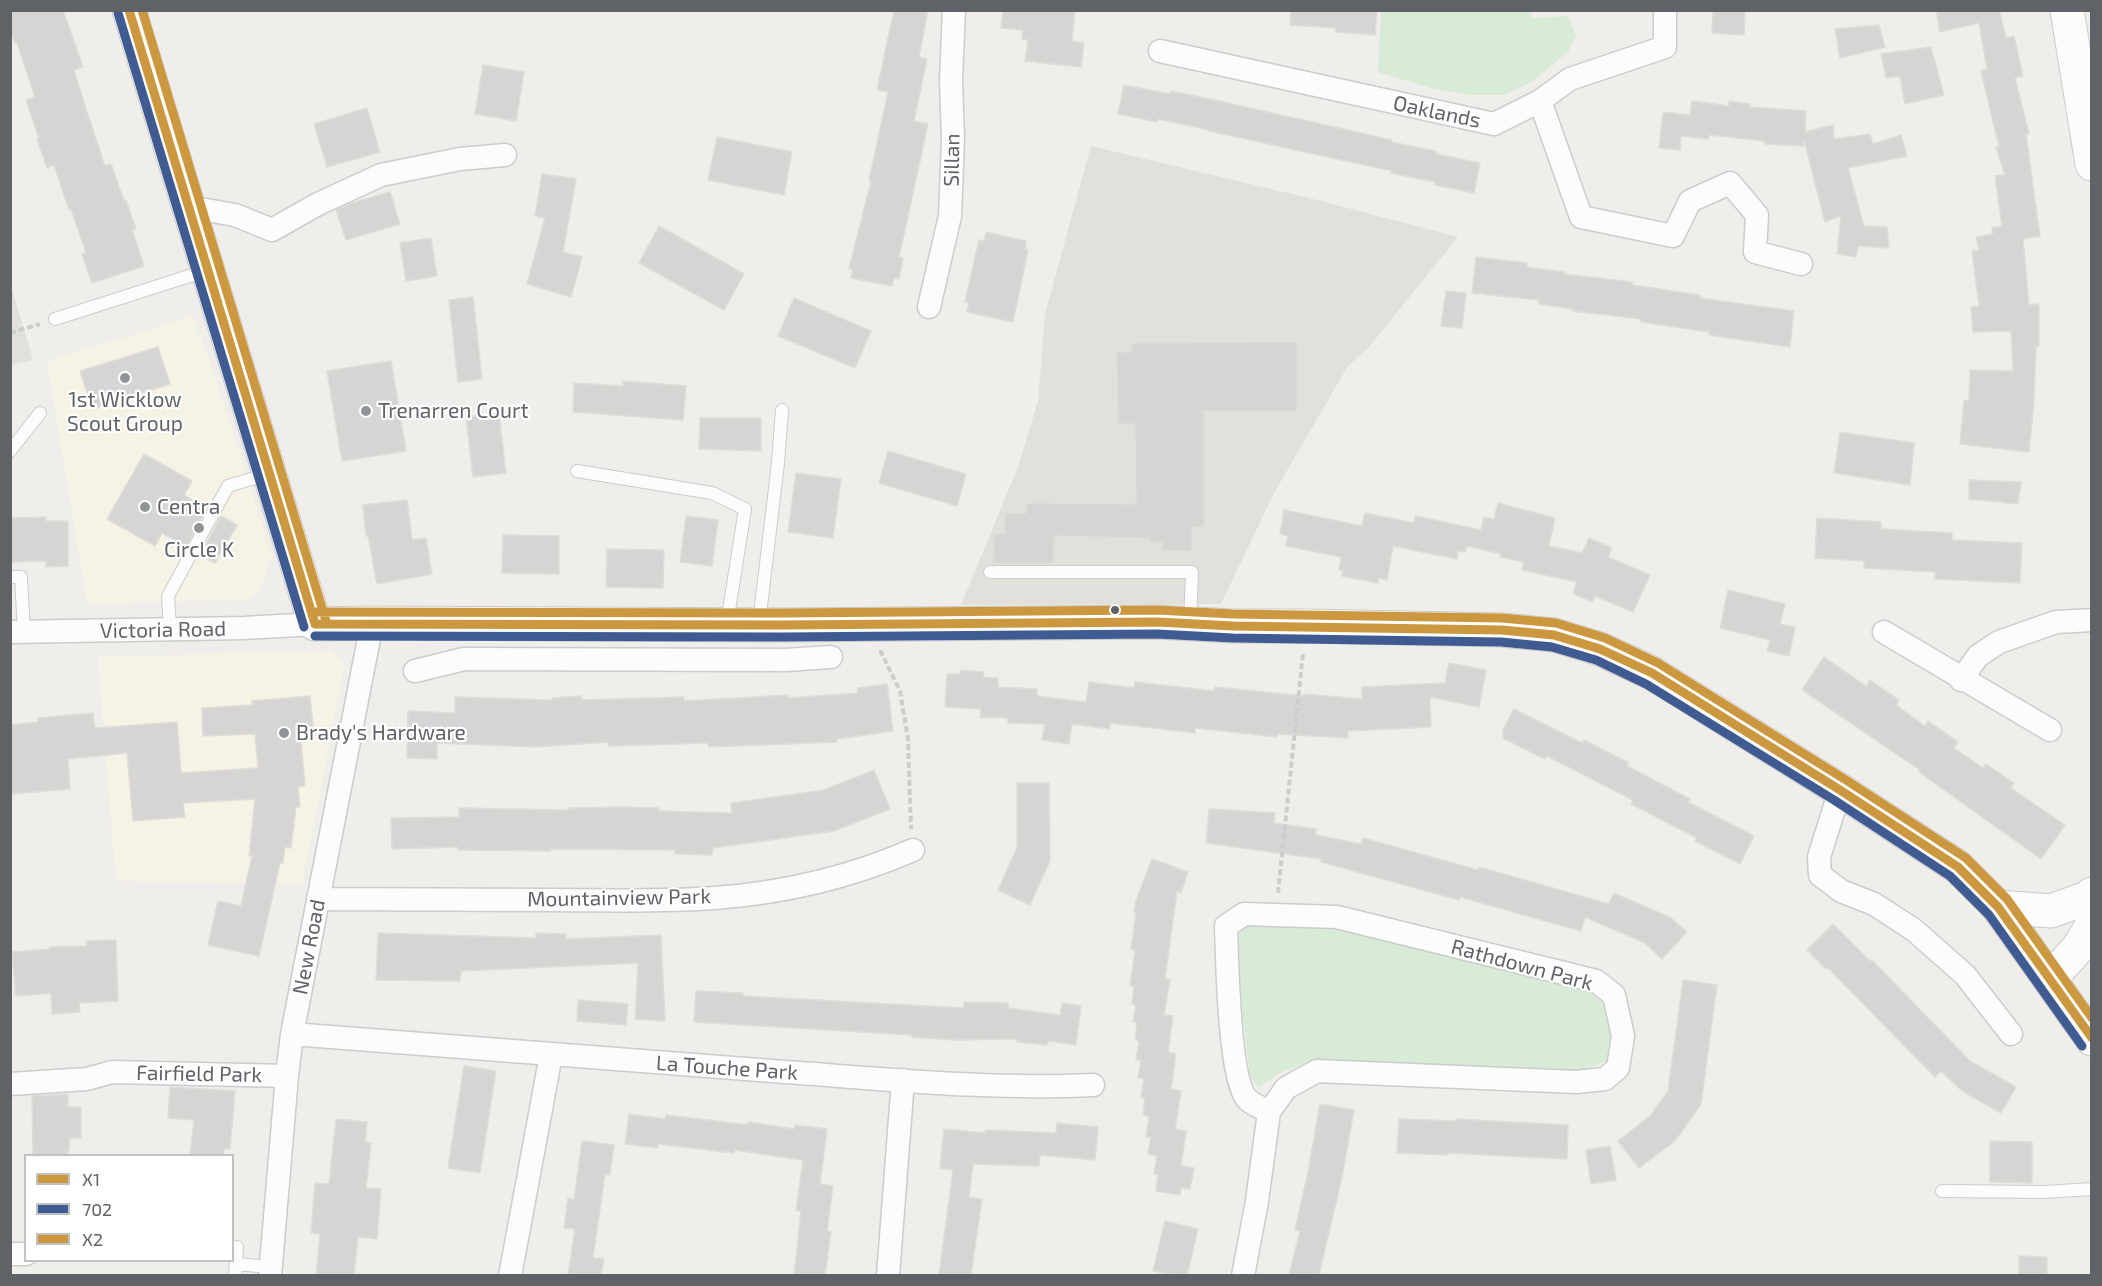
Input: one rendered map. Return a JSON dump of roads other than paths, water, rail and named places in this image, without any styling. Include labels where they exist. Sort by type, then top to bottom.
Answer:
[{"type":"main road","points":[[129,10],[315,624],[770,625],[1146,622],[1233,627],[1306,626],[1502,630],[1554,635],[1600,649],[1662,678],[1958,867],[1998,907],[2091,1040]]},
{"type":"main road","points":[[2067,10],[2091,164]]},
{"type":"main road","points":[[1998,907],[2051,911],[2087,898],[2091,894]]},
{"type":"main road","points":[[2050,979],[2078,948],[2091,925]]},
{"type":"street","name":"Sillan","points":[[929,307],[950,216],[954,10]]},
{"type":"street","name":"Oaklands","points":[[1160,51],[1494,124],[1540,101],[1570,79],[1665,47],[1665,10]]},
{"type":"street","points":[[1540,101],[1581,217],[1673,236],[1690,201],[1730,183],[1757,215],[1755,252],[1801,264]]},
{"type":"street","points":[[189,207],[235,215],[272,230],[318,204],[381,175],[460,159],[505,155]]},
{"type":"street","points":[[1961,680],[1978,656],[2000,642],[2056,622],[2091,620]]},
{"type":"street","name":"New Road","points":[[270,1271],[286,1076],[292,1035],[372,623]]},
{"type":"street","name":"Victoria Road","points":[[17,632],[244,628],[315,624]]},
{"type":"street","points":[[770,625],[785,660]]},
{"type":"street","points":[[1884,632],[1961,680],[2050,730]]},
{"type":"street","points":[[415,671],[464,659],[785,660],[831,657]]},
{"type":"street","points":[[1840,790],[1819,857],[1821,875],[1841,891],[1874,904],[1914,930],[1965,975],[2011,1034]]},
{"type":"street","name":"Mountainview Park","points":[[318,899],[657,900],[716,898],[770,891],[825,879],[881,864],[913,850]]},
{"type":"street","name":"Rathdown Park","points":[[1243,1275],[1257,1201],[1269,1112],[1286,1088],[1317,1071],[1576,1082],[1605,1079],[1618,1068],[1623,1036],[1614,995],[1596,981],[1336,917],[1244,914],[1226,926],[1229,1009],[1239,1080],[1247,1100],[1269,1112]]},
{"type":"street","name":"La Touche Park","points":[[292,1035],[903,1080],[1050,1087],[1093,1085]]},
{"type":"street","points":[[510,1275],[551,1055]]},
{"type":"street","name":"Fairfield Park","points":[[10,1084],[87,1079],[112,1072],[286,1076]]},
{"type":"street","points":[[888,1275],[903,1080]]},
{"type":"lane","points":[[55,319],[209,270]]},
{"type":"lane","points":[[770,625],[782,410]]},
{"type":"lane","points":[[10,452],[40,413]]},
{"type":"lane","points":[[577,471],[712,493],[745,509],[727,624]]},
{"type":"lane","points":[[170,629],[168,596],[228,486],[270,474]]},
{"type":"lane","points":[[990,572],[1192,572],[1190,624]]},
{"type":"lane","points":[[10,577],[21,576],[17,632]]},
{"type":"lane","points":[[1942,1191],[2044,1192],[2091,1188]]},
{"type":"lane","points":[[237,1247],[236,1270],[270,1271]]},
{"type":"place","name":"1st Wicklow Scout Group","points":[[125,378]]},
{"type":"place","name":"Trenarren Court","points":[[366,411]]},
{"type":"place","name":"Centra","points":[[145,507]]},
{"type":"place","name":"Circle K","points":[[199,528]]},
{"type":"place","name":"Brady's Hardware","points":[[284,733]]}]
